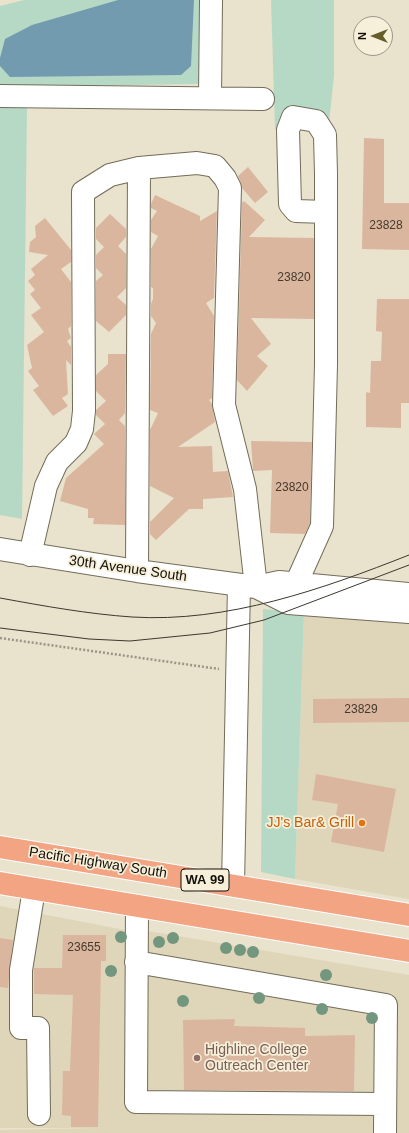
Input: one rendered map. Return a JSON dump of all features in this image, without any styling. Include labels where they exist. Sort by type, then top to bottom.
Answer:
[{"type":"main road","name":"Pacific Highway South","points":[[0,847],[409,915]]},
{"type":"main road","points":[[0,883],[409,951]]},
{"type":"street","points":[[210,98],[211,0]]},
{"type":"street","points":[[0,96],[263,99]]},
{"type":"street","points":[[30,555],[46,486],[57,462],[76,443],[82,429],[84,411],[82,192],[110,175],[139,168],[197,163],[215,166],[225,178],[230,188],[224,405],[245,489],[248,586],[233,885]]},
{"type":"street","points":[[137,571],[139,168]]},
{"type":"street","points":[[296,584],[322,526],[326,364],[326,212]]},
{"type":"street","name":"30th Avenue South","points":[[0,549],[137,571],[248,586],[279,582],[409,594]]},
{"type":"street","name":"30th Avenue South","points":[[248,586],[288,603],[409,612]]},
{"type":"street","points":[[34,889],[21,970],[21,1028],[38,1028],[39,1114]]},
{"type":"street","points":[[136,906],[136,1102],[385,1104]]},
{"type":"street","points":[[136,962],[386,1006],[386,1133]]},
{"type":"path","points":[[0,638],[221,669]]},
{"type":"shaded area","points":[[304,613],[409,619],[409,899],[295,879]]},
{"type":"shaded area","points":[[0,906],[125,930],[136,929],[409,975],[409,1133],[0,1133],[0,1130],[98,1128],[0,1128]]},
{"type":"green space","points":[[24,0],[203,0],[201,84],[0,87],[0,6]]},
{"type":"green space","points":[[271,0],[334,0],[334,75],[329,123],[275,129]]},
{"type":"green space","points":[[0,107],[27,108],[22,519],[0,515]]},
{"type":"green space","points":[[263,609],[304,613],[295,879],[261,872]]},
{"type":"water","points":[[118,0],[194,0],[191,66],[181,75],[10,77],[0,66],[0,58],[5,39],[32,25]]},
{"type":"building","points":[[364,138],[384,139],[384,203],[409,203],[409,250],[362,249]]},
{"type":"building","points":[[248,167],[268,192],[255,203],[242,188],[238,176]]},
{"type":"building","points":[[155,195],[200,216],[200,221],[217,211],[214,298],[206,303],[214,316],[212,398],[209,400],[212,404],[215,422],[178,447],[212,446],[213,472],[228,471],[233,497],[203,499],[203,509],[189,509],[156,540],[150,534],[150,522],[174,498],[150,486],[150,430],[158,413],[150,410],[151,334],[156,323],[151,316],[153,288],[151,287],[151,249],[158,236],[151,232],[151,220],[157,211],[151,208]]},
{"type":"building","points":[[244,201],[265,220],[249,237],[314,238],[314,319],[251,318],[271,344],[257,356],[268,366],[247,391],[237,380],[242,203]]},
{"type":"building","points":[[110,214],[126,229],[126,237],[118,246],[126,254],[126,288],[117,297],[126,305],[126,315],[109,332],[96,321],[96,281],[103,275],[96,268],[96,255],[104,247],[96,239],[96,228]]},
{"type":"building","points":[[45,218],[71,250],[71,262],[61,269],[71,282],[71,326],[68,329],[71,338],[67,341],[71,347],[71,365],[66,360],[68,394],[62,398],[68,406],[53,416],[33,390],[39,386],[28,371],[32,368],[27,345],[44,332],[31,315],[41,308],[30,294],[35,290],[28,281],[35,275],[31,269],[48,255],[29,252],[30,242],[36,237],[35,226]]},
{"type":"building","points":[[377,299],[409,299],[409,403],[401,403],[401,428],[366,427],[366,392],[370,393],[371,361],[381,361],[382,332],[376,331]]},
{"type":"building","points":[[108,354],[126,354],[125,413],[119,420],[125,426],[125,525],[93,524],[94,518],[88,518],[88,509],[60,501],[66,478],[104,444],[94,434],[105,424],[96,415],[96,410],[106,401],[96,391],[96,375],[108,364]]},
{"type":"building","points":[[251,441],[312,442],[310,523],[305,534],[270,533],[272,470],[253,471]]},
{"type":"building","points":[[409,698],[409,722],[313,723],[313,699]]},
{"type":"building","name":"JJ's Bar& Grill","points":[[316,774],[396,789],[384,852],[331,842],[338,804],[312,800]]},
{"type":"building","points":[[63,935],[106,935],[106,961],[101,961],[98,1127],[71,1127],[71,1116],[62,1115],[63,1071],[70,1071],[73,995],[34,994],[34,968],[62,968]]},
{"type":"building","points":[[0,938],[13,940],[8,988],[0,987]]},
{"type":"building","points":[[235,1019],[234,1026],[305,1028],[305,1036],[355,1035],[354,1091],[184,1090],[183,1020]]},
{"type":"tram line","points":[[0,598],[82,612],[116,616],[168,617],[203,615],[239,609],[309,591],[409,555]]},
{"type":"tram line","points":[[0,628],[89,639],[130,641],[210,633],[264,620],[409,565]]},
{"type":"place","name":"JJ's Bar& Grill","points":[[362,823]]},
{"type":"place","name":"Highline College Outreach Center","points":[[197,1058]]}]
